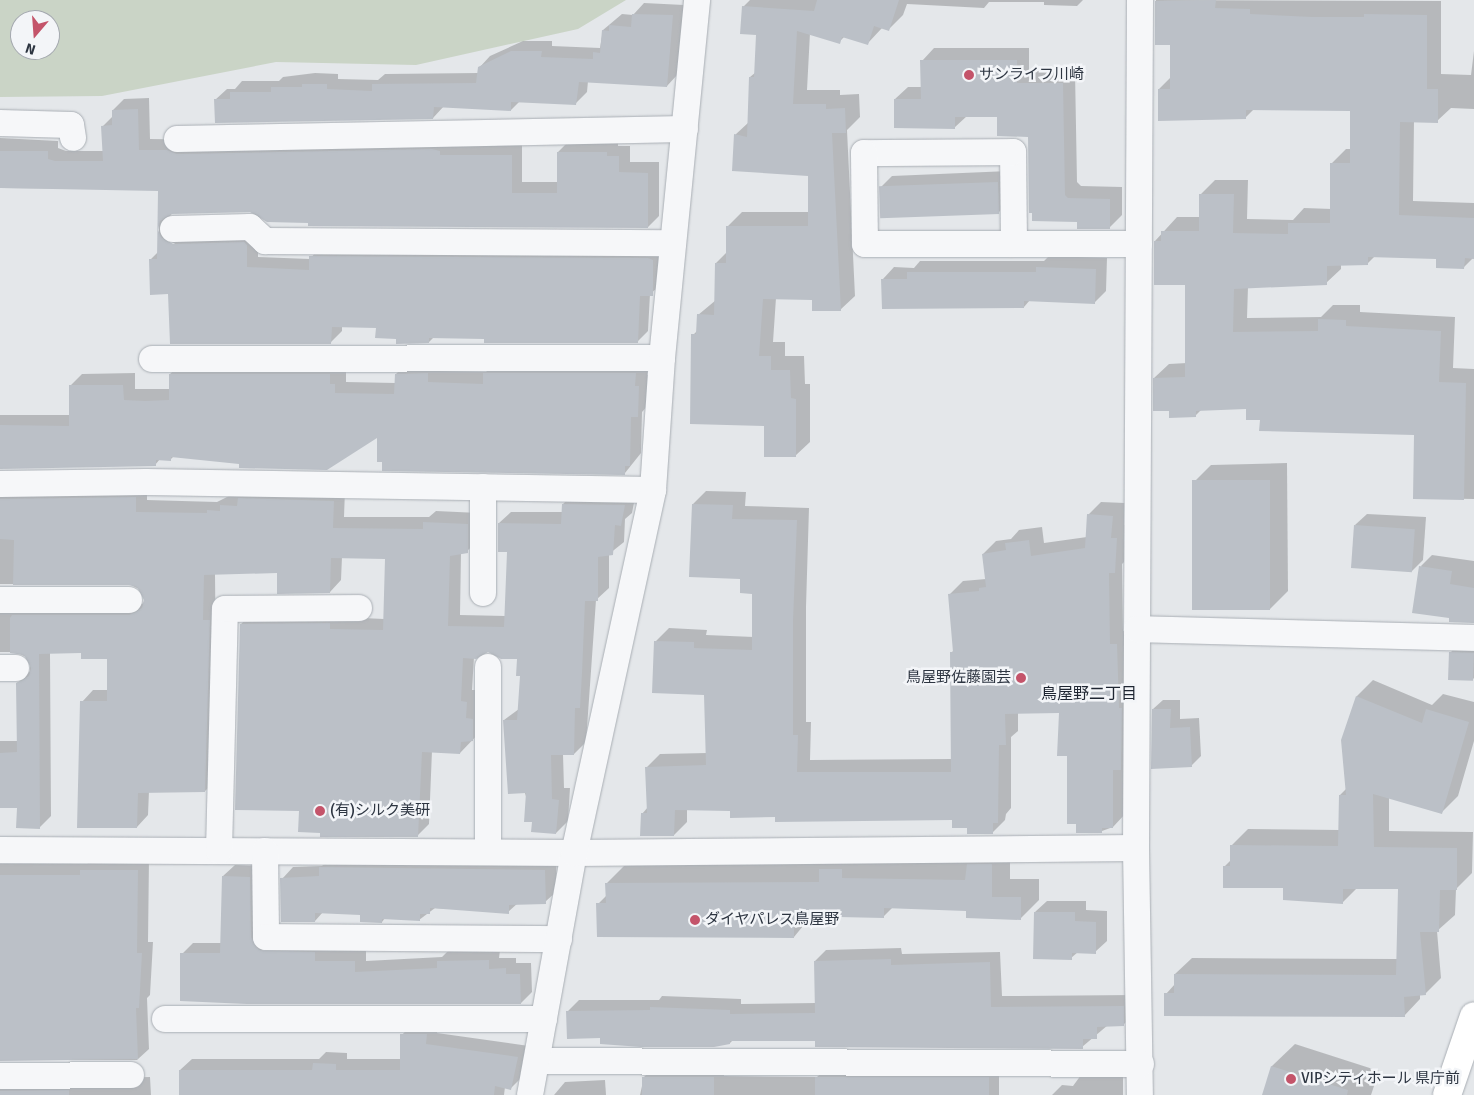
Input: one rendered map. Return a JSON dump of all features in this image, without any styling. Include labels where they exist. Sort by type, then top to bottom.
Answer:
[{"type":"highway","points":[[1447,1095],[1473,1021]]},
{"type":"street","points":[[530,1095],[574,852],[653,490],[662,358],[697,0]]},
{"type":"street","points":[[1140,0],[1136,848],[1141,1064],[1140,1095]]},
{"type":"street","points":[[0,123],[71,125],[72,138]]},
{"type":"street","points":[[177,139],[685,129]]},
{"type":"street","points":[[1014,244],[1013,152],[864,153],[865,244],[1014,244],[1138,244]]},
{"type":"street","points":[[173,229],[250,227],[264,241],[674,243]]},
{"type":"street","points":[[152,359],[662,358]]},
{"type":"street","points":[[0,484],[146,482],[653,490]]},
{"type":"street","points":[[483,487],[483,593]]},
{"type":"street","points":[[0,600],[130,600]]},
{"type":"street","points":[[219,851],[226,609],[359,608]]},
{"type":"street","points":[[1137,628],[1474,638]]},
{"type":"street","points":[[488,667],[488,852]]},
{"type":"street","points":[[0,850],[574,852],[1136,848]]},
{"type":"street","points":[[265,852],[266,937],[558,938]]},
{"type":"street","points":[[165,1019],[544,1019]]},
{"type":"street","points":[[537,1062],[1141,1064]]},
{"type":"street","points":[[0,1076],[131,1075]]},
{"type":"green space","points":[[0,0],[626,0],[578,29],[416,65],[276,62],[102,96],[0,97]]},
{"type":"building","points":[[817,0],[899,0],[889,31],[874,26],[868,45],[842,37],[840,44],[797,31],[793,104],[826,104],[826,109],[845,108],[846,133],[832,133],[841,311],[812,311],[812,300],[763,299],[759,356],[771,356],[771,370],[790,370],[791,398],[796,399],[796,457],[764,457],[764,426],[690,424],[691,334],[696,334],[697,314],[714,315],[715,263],[726,263],[726,226],[808,226],[808,176],[732,171],[734,134],[747,137],[749,77],[754,77],[756,35],[740,34],[742,6],[814,11]]},
{"type":"building","points":[[1216,0],[1215,8],[1250,9],[1250,14],[1312,17],[1364,17],[1364,14],[1427,15],[1427,89],[1438,89],[1438,123],[1400,122],[1399,215],[1474,218],[1474,259],[1465,258],[1464,269],[1436,268],[1436,259],[1368,257],[1368,265],[1327,266],[1327,285],[1234,289],[1233,332],[1318,331],[1318,319],[1346,320],[1346,326],[1441,331],[1439,382],[1466,383],[1464,500],[1413,499],[1414,435],[1259,431],[1260,420],[1246,420],[1246,409],[1196,411],[1196,417],[1169,418],[1169,411],[1153,411],[1153,378],[1185,377],[1185,285],[1154,285],[1154,241],[1161,241],[1161,231],[1199,231],[1199,194],[1234,194],[1233,233],[1288,234],[1288,223],[1330,223],[1330,163],[1350,163],[1350,111],[1246,110],[1246,119],[1158,121],[1158,89],[1170,89],[1170,45],[1155,45],[1155,1]]},
{"type":"building","points":[[632,14],[673,15],[667,87],[579,82],[576,105],[511,102],[511,111],[434,107],[433,119],[215,123],[214,99],[230,99],[230,92],[271,92],[271,87],[302,87],[302,84],[327,84],[327,89],[372,91],[372,84],[476,83],[478,67],[511,51],[542,51],[541,57],[593,59],[593,52],[600,53],[602,30],[609,31],[609,25],[631,27]]},
{"type":"building","points":[[920,60],[1017,60],[1017,83],[1063,83],[1065,195],[1068,198],[1110,199],[1110,229],[1077,229],[1077,222],[1032,221],[1032,213],[1029,213],[1028,137],[997,136],[997,117],[955,117],[955,129],[894,128],[894,99],[921,99]]},
{"type":"building","points":[[138,109],[139,150],[167,150],[177,154],[432,149],[440,151],[440,155],[512,155],[512,193],[557,193],[557,152],[607,152],[607,156],[619,156],[619,172],[648,173],[648,228],[308,226],[308,223],[267,222],[250,212],[172,214],[160,221],[158,230],[161,237],[173,244],[244,242],[247,245],[247,267],[309,270],[309,256],[648,258],[653,260],[653,296],[640,296],[638,343],[484,343],[484,339],[429,338],[429,343],[396,344],[396,339],[375,338],[376,328],[332,327],[331,344],[170,344],[168,294],[150,295],[149,259],[157,259],[158,191],[0,188],[0,151],[48,151],[48,159],[55,161],[103,161],[101,126],[112,125],[112,110]]},
{"type":"building","points":[[998,182],[999,214],[880,218],[879,186]]},
{"type":"building","points":[[1036,267],[1096,269],[1095,304],[1024,301],[1024,308],[882,309],[881,279],[907,279],[907,272],[1036,272]]},
{"type":"building","points":[[428,373],[428,382],[483,384],[483,373],[636,373],[635,386],[639,386],[638,417],[631,417],[630,466],[625,466],[625,475],[382,471],[382,462],[377,462],[377,438],[327,470],[239,468],[239,464],[171,457],[171,461],[156,460],[156,466],[0,469],[0,425],[69,426],[69,385],[123,385],[124,400],[169,400],[169,374],[330,374],[330,384],[335,384],[335,393],[394,394],[395,374]]},
{"type":"building","points":[[1192,480],[1270,480],[1270,610],[1192,610]]},
{"type":"building","points":[[136,497],[136,512],[207,513],[207,510],[220,511],[220,505],[237,506],[238,498],[334,501],[333,528],[423,529],[423,522],[468,524],[468,553],[450,556],[448,626],[504,627],[507,552],[498,552],[498,523],[561,524],[562,504],[625,505],[621,526],[615,525],[613,555],[598,557],[598,601],[585,601],[580,708],[575,708],[574,755],[551,755],[552,799],[559,800],[556,834],[531,832],[532,822],[524,822],[526,793],[508,794],[503,720],[517,720],[520,676],[516,676],[517,659],[501,659],[488,652],[476,659],[463,658],[461,701],[467,702],[466,718],[473,719],[473,741],[461,742],[460,754],[422,752],[418,837],[320,837],[320,833],[298,832],[299,811],[235,810],[240,624],[330,623],[330,629],[383,630],[385,559],[331,558],[330,593],[277,594],[277,573],[204,575],[203,620],[210,620],[205,792],[138,793],[137,828],[77,828],[80,701],[107,701],[107,659],[81,659],[81,653],[39,654],[40,829],[16,828],[17,808],[0,808],[0,753],[17,752],[16,683],[29,676],[31,668],[24,655],[10,653],[10,618],[12,615],[129,615],[142,608],[144,600],[137,587],[129,585],[13,585],[14,540],[0,539],[0,499]]},
{"type":"building","points":[[692,504],[733,505],[732,519],[797,520],[793,621],[793,735],[798,735],[797,772],[951,772],[950,652],[953,652],[948,594],[979,591],[979,588],[986,587],[982,554],[1006,550],[1005,543],[1029,540],[1031,556],[1085,548],[1087,514],[1113,516],[1111,538],[1117,538],[1115,573],[1109,573],[1110,644],[1117,644],[1119,708],[1122,708],[1121,770],[1113,770],[1113,828],[1102,828],[1102,833],[1076,833],[1076,824],[1067,824],[1067,756],[1057,756],[1059,713],[1005,714],[1006,745],[999,745],[998,823],[993,823],[993,834],[967,834],[967,828],[952,828],[952,820],[775,822],[775,817],[730,818],[730,811],[675,810],[674,836],[640,836],[641,813],[647,813],[645,767],[706,765],[704,695],[652,693],[654,641],[694,642],[694,648],[752,650],[752,594],[740,593],[740,579],[689,577]]},
{"type":"building","points":[[1354,525],[1415,529],[1412,572],[1351,568]]},
{"type":"building","points":[[1419,566],[1452,571],[1450,584],[1474,588],[1474,623],[1449,622],[1449,618],[1412,613]]},
{"type":"building","points":[[1449,652],[1474,653],[1473,681],[1448,680]]},
{"type":"building","points":[[1356,696],[1422,723],[1426,709],[1469,722],[1442,814],[1373,794],[1374,847],[1457,848],[1457,890],[1440,890],[1439,932],[1420,932],[1426,995],[1404,997],[1405,1017],[1164,1016],[1164,993],[1174,993],[1174,974],[1396,975],[1398,889],[1343,889],[1343,904],[1283,900],[1283,888],[1223,888],[1223,866],[1230,866],[1230,845],[1338,846],[1339,795],[1346,795],[1341,740]]},
{"type":"building","points":[[1152,709],[1171,709],[1170,728],[1190,727],[1192,767],[1151,769]]},
{"type":"building","points":[[967,864],[992,864],[992,897],[1021,897],[1021,920],[966,918],[966,911],[884,908],[884,918],[794,916],[794,938],[597,937],[596,903],[606,903],[605,883],[819,882],[819,869],[842,869],[842,878],[965,880]]},
{"type":"building","points":[[319,867],[545,870],[546,904],[509,905],[509,914],[430,908],[430,914],[420,914],[420,921],[382,919],[382,923],[360,922],[360,915],[315,913],[315,922],[281,922],[280,878],[319,876]]},
{"type":"building","points":[[80,870],[138,870],[137,953],[142,953],[139,1008],[136,1008],[138,1059],[0,1061],[0,875],[80,875]]},
{"type":"building","points":[[222,876],[250,877],[251,937],[259,950],[315,952],[315,961],[355,961],[355,972],[437,968],[437,961],[489,960],[489,969],[506,968],[506,974],[520,974],[521,1004],[247,1004],[180,1001],[180,953],[220,953]]},
{"type":"building","points":[[1034,912],[1075,912],[1075,921],[1096,922],[1096,954],[1072,953],[1072,960],[1033,959]]},
{"type":"building","points":[[891,959],[891,965],[990,962],[991,1007],[1124,1006],[1124,1026],[1097,1027],[1097,1039],[1083,1039],[1083,1049],[815,1047],[815,1041],[730,1041],[730,1044],[714,1047],[642,1047],[600,1044],[600,1038],[567,1039],[566,1011],[650,1010],[650,1007],[730,1010],[730,1014],[815,1013],[814,961]]},
{"type":"building","points":[[400,1034],[427,1034],[426,1044],[518,1057],[511,1090],[495,1086],[494,1095],[179,1095],[179,1070],[312,1070],[313,1063],[336,1064],[336,1070],[400,1070]]},
{"type":"building","name":"VIPシティホール 県庁前","points":[[1271,1066],[1348,1090],[1347,1095],[1262,1095]]},
{"type":"building","points":[[642,1077],[714,1077],[714,1095],[642,1095]]},
{"type":"building","points":[[815,1077],[989,1077],[989,1095],[815,1095]]},
{"type":"building","points":[[69,1090],[69,1095],[0,1095],[0,1091]]},
{"type":"place","name":"サンライフ川崎","points":[[969,75]]},
{"type":"place","name":"鳥屋野佐藤園芸","points":[[1021,678]]},
{"type":"place","name":"(有)シルク美研","points":[[320,811]]},
{"type":"place","name":"ダイヤパレス鳥屋野","points":[[695,920]]},
{"type":"place","name":"VIPシティホール 県庁前","points":[[1291,1079]]},
{"type":"district","name":"鳥屋野二丁目","points":[[1089,694]]}]
